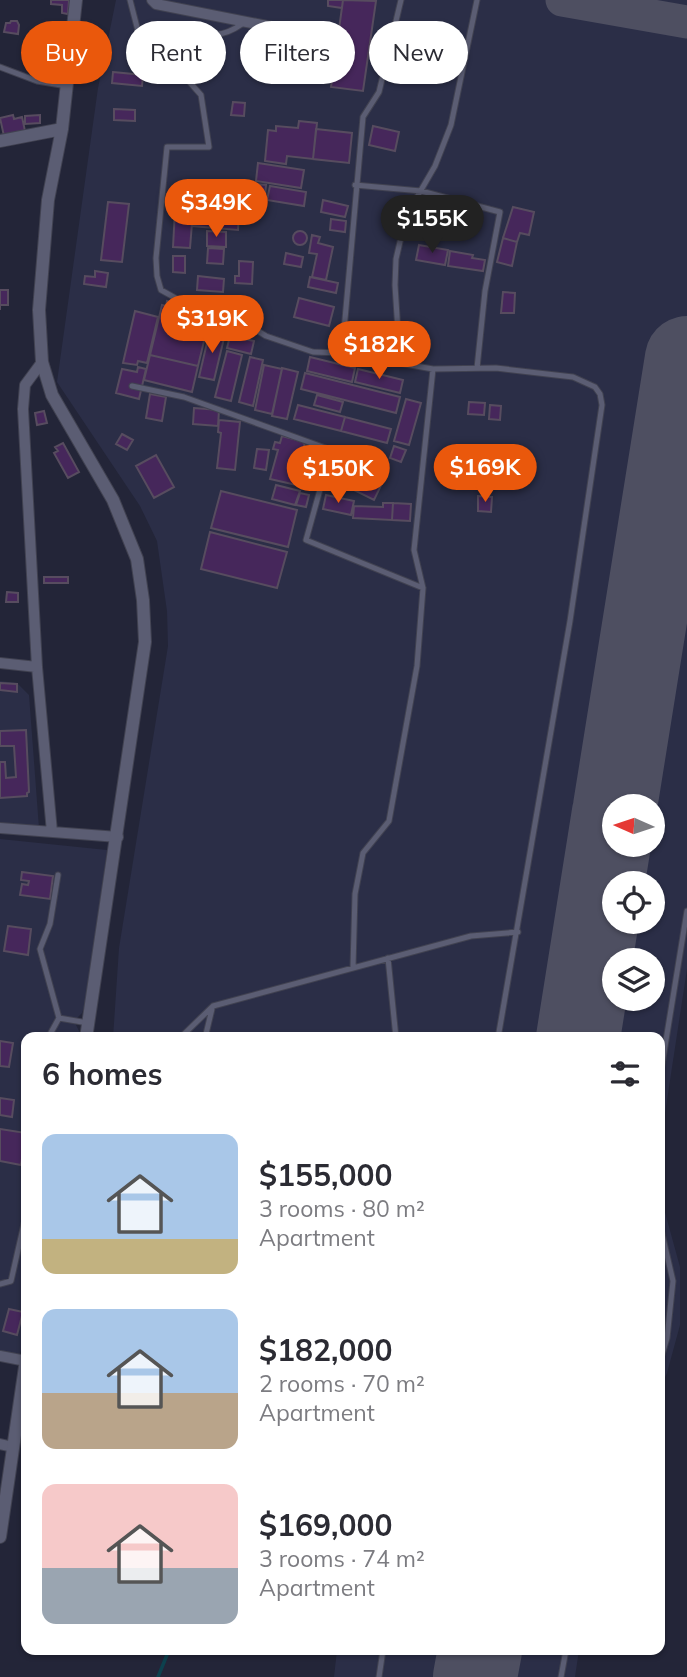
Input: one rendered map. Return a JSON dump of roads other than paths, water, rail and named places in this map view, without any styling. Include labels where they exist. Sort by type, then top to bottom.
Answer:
[{"type":"street","points":[[76,0],[62,129],[46,228],[39,310],[42,362],[52,395],[113,500],[137,559],[145,642],[87,1032]]},
{"type":"street","points":[[152,0],[156,4],[246,21]]},
{"type":"street","points":[[0,141],[62,129]]},
{"type":"street","points":[[42,362],[25,385],[23,409],[37,667],[52,832]]},
{"type":"street","points":[[0,663],[37,667]]},
{"type":"street","points":[[0,828],[118,837]]},
{"type":"street","points":[[0,1356],[21,1360]]},
{"type":"street","points":[[0,1537],[7,1445],[21,1383]]},
{"type":"lane","points":[[130,0],[135,21]]},
{"type":"lane","points":[[342,353],[363,117],[379,92],[401,0]]},
{"type":"lane","points":[[400,363],[396,259],[407,216],[435,166],[451,125],[477,0]]},
{"type":"lane","points":[[0,66],[37,81],[66,86]]},
{"type":"lane","points":[[192,84],[201,95],[208,147],[167,147],[156,258],[157,276],[162,290],[179,300],[243,322],[290,345],[313,352],[342,353],[433,369],[477,368],[573,377],[595,387],[600,394],[602,405],[570,621],[499,1032]]},
{"type":"lane","points":[[355,185],[421,191],[500,212],[485,291],[477,368]]},
{"type":"lane","points":[[354,967],[355,894],[363,853],[389,821],[417,666],[423,587],[414,550],[433,369]]},
{"type":"lane","points":[[132,386],[184,397],[331,450],[306,540],[423,587]]},
{"type":"lane","points":[[51,1032],[59,1018],[40,949],[50,924],[58,875]]},
{"type":"lane","points":[[665,1046],[687,911]]},
{"type":"lane","points":[[186,1032],[213,1006],[471,936],[488,932],[518,932]]},
{"type":"lane","points":[[388,958],[395,1032]]},
{"type":"lane","points":[[206,1032],[213,1006]]},
{"type":"lane","points":[[59,1018],[88,1023]]},
{"type":"lane","points":[[0,1284],[11,1281],[21,1237]]},
{"type":"lane","points":[[665,1247],[673,1281],[665,1340]]},
{"type":"lane","points":[[379,1677],[382,1655]]},
{"type":"lane","points":[[561,1677],[565,1655]]},
{"type":"waterway","points":[[158,1677],[167,1655]]}]
